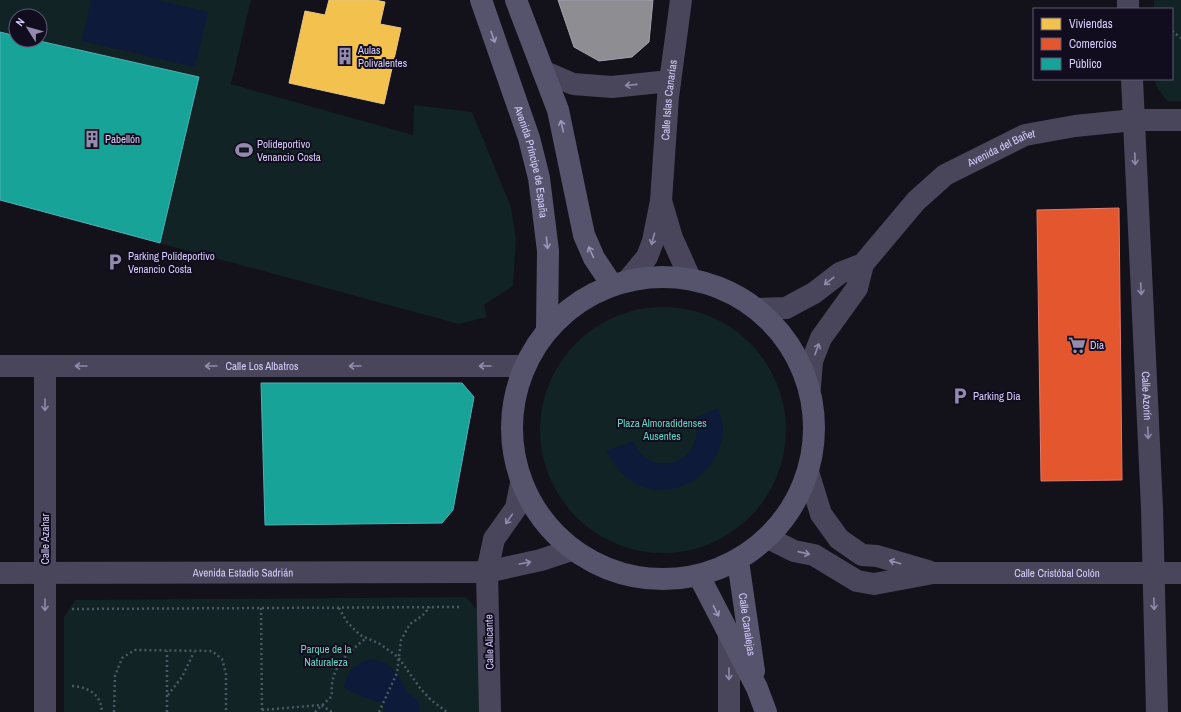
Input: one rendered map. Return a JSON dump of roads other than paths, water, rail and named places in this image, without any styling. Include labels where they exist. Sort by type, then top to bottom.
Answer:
[{"type":"main road","name":"Avenida Príncipe de España","points":[[480,0],[528,138],[539,178],[548,251],[548,330]]},
{"type":"main road","points":[[516,0],[558,110],[584,235],[594,258],[620,283]]},
{"type":"main road","points":[[669,276],[690,278],[714,285],[737,295],[758,309],[780,331],[794,351],[810,386],[815,430],[808,472],[792,508],[768,538],[738,561],[699,576],[654,580],[610,571],[571,550],[541,520],[521,483],[513,454],[511,424],[515,395],[524,366],[548,330],[577,303],[620,283],[669,276]]},
{"type":"main road","name":"Calle Canalejas","points":[[738,561],[757,688]]},
{"type":"main road","name":"Calle Canalejas","points":[[699,576],[757,688],[766,712]]},
{"type":"street","name":"Calle Islas Canarias","points":[[620,283],[646,257],[653,241],[661,201],[670,81],[681,0]]},
{"type":"street","points":[[543,71],[573,84],[612,87],[670,81]]},
{"type":"street","name":"Calle Azorín","points":[[1132,80],[1153,573],[1157,712]]},
{"type":"street","name":"Avenida del Bañet","points":[[810,386],[812,361],[821,338],[857,288],[863,264],[916,201],[945,175],[1025,135],[1075,126],[1134,120],[1181,120]]},
{"type":"street","name":"Calle Islas Canarias","points":[[661,201],[672,238],[690,278]]},
{"type":"street","points":[[758,309],[786,308],[814,293],[840,272],[863,264]]},
{"type":"street","name":"Calle Los Albatros","points":[[0,366],[524,366]]},
{"type":"street","name":"Calle Azahar","points":[[45,712],[46,366]]},
{"type":"street","name":"Calle Cristóbal Colón","points":[[808,472],[821,514],[839,539],[862,554],[876,556],[933,573]]},
{"type":"street","points":[[487,572],[494,539],[516,508],[521,483]]},
{"type":"street","name":"Calle Cristóbal Colón","points":[[768,538],[794,551],[814,555],[857,581],[874,584],[933,573],[1181,573]]},
{"type":"street","name":"Avenida Estadio Sadrián","points":[[0,573],[487,572],[541,560],[571,550]]},
{"type":"street","name":"Calle Alicante","points":[[487,572],[490,712]]},
{"type":"street","points":[[729,636],[729,712]]},
{"type":"water","points":[[91,0],[157,0],[208,12],[195,67],[82,41]]},
{"type":"water","points":[[718,408],[723,430],[721,445],[714,459],[705,470],[694,480],[681,487],[666,490],[652,489],[637,484],[623,474],[606,451],[633,441],[641,454],[652,461],[664,464],[675,462],[685,456],[693,446],[697,433],[695,418]]},
{"type":"water","points":[[371,659],[386,663],[397,673],[408,693],[418,700],[420,712],[385,712],[382,703],[358,695],[344,687],[353,668]]},
{"type":"place","name":"Aulas Polivalentes","points":[[345,56]]},
{"type":"place","name":"Pabellón","points":[[92,139]]},
{"type":"place","name":"Polideportivo Venancio Costa","points":[[244,150]]},
{"type":"place","name":"Parking Polideportivo Venancio Costa","points":[[115,262]]},
{"type":"place","name":"Dia","points":[[1077,345]]},
{"type":"place","name":"Parking Dia","points":[[960,396]]},
{"type":"park label","name":"Plaza Almoradidenses Ausentes","points":[[662,429]]},
{"type":"park label","name":"Parque de la Naturaleza","points":[[326,655]]}]
